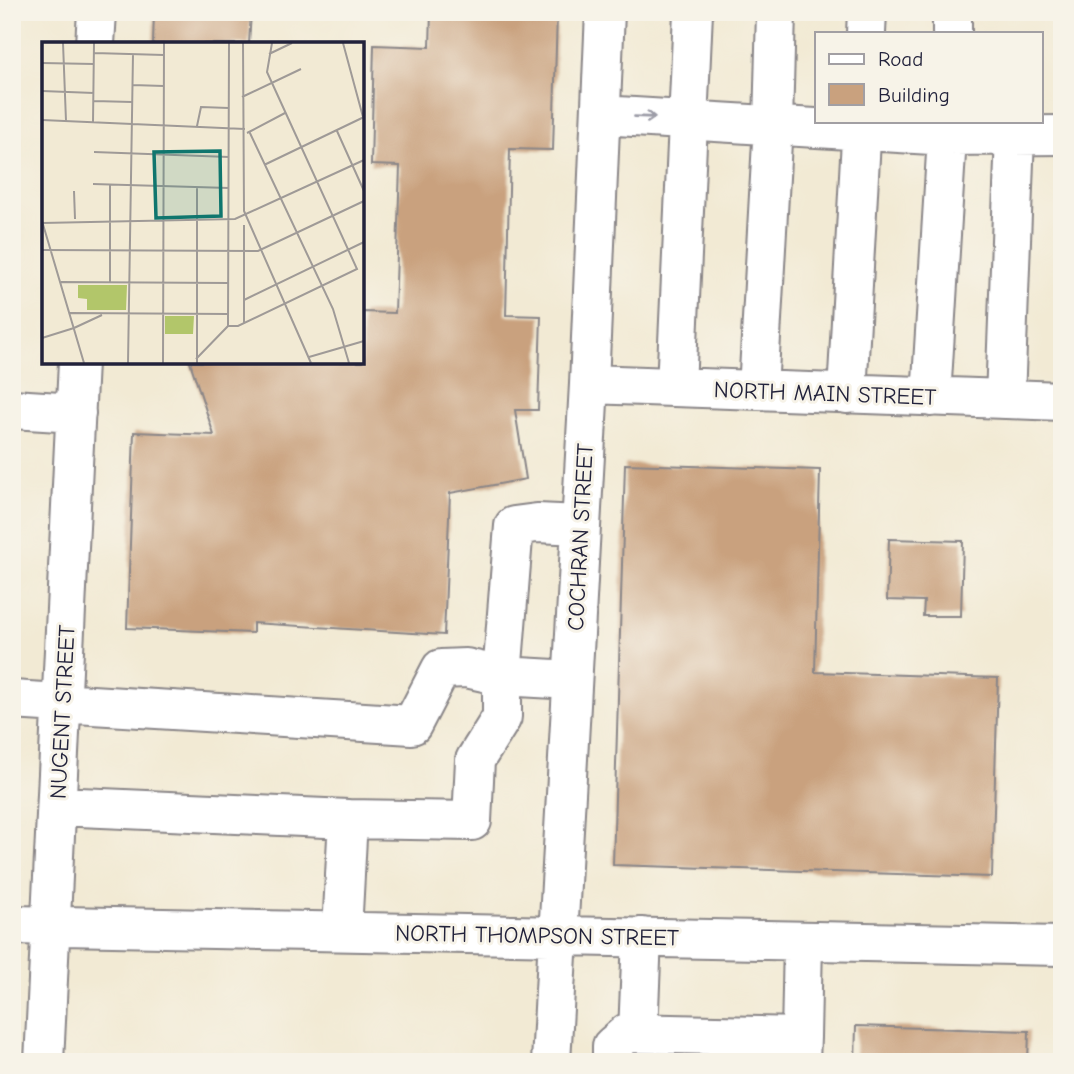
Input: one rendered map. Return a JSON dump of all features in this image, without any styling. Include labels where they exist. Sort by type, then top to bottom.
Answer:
[{"type":"street","points":[[95,42],[97,12]]},
{"type":"street","name":"COCHRAN STREET","points":[[551,1062],[556,935],[589,384],[606,12]]},
{"type":"street","points":[[676,387],[693,12]]},
{"type":"street","points":[[758,390],[773,124],[776,12]]},
{"type":"street","points":[[866,32],[867,12]]},
{"type":"street","points":[[952,32],[953,12]]},
{"type":"street","points":[[601,116],[948,128],[1015,135],[1062,135]]},
{"type":"street","points":[[847,394],[862,125]]},
{"type":"street","points":[[931,397],[948,128]]},
{"type":"street","points":[[1005,399],[1015,135]]},
{"type":"street","name":"NUGENT STREET","points":[[44,1062],[78,364]]},
{"type":"street","name":"NORTH MAIN STREET","points":[[589,384],[1062,401]]},
{"type":"street","points":[[12,409],[76,412]]},
{"type":"street","points":[[57,806],[348,819],[472,821],[475,760],[502,717],[502,676],[514,526],[537,523],[580,525]]},
{"type":"street","points":[[12,700],[412,725],[441,669],[466,668],[502,676],[572,680]]},
{"type":"street","points":[[342,931],[348,819]]},
{"type":"street","name":"NORTH THOMPSON STREET","points":[[12,925],[1062,946]]},
{"type":"street","points":[[638,1033],[642,937]]},
{"type":"street","points":[[612,1062],[612,1045],[627,1033],[800,1049],[803,941]]},
{"type":"building","points":[[154,12],[251,12],[249,42],[153,42]]},
{"type":"building","points":[[431,12],[557,12],[553,150],[510,149],[506,315],[541,316],[538,410],[515,410],[526,479],[450,493],[444,635],[253,623],[253,633],[127,628],[134,432],[214,435],[191,364],[364,364],[364,312],[395,313],[400,166],[371,165],[374,45],[430,47]]},
{"type":"building","points":[[625,464],[820,470],[815,672],[998,678],[992,877],[613,865]]},
{"type":"building","points":[[889,539],[963,541],[961,616],[923,616],[924,601],[887,600]]},
{"type":"building","points":[[856,1026],[1029,1031],[1028,1062],[855,1062]]}]
